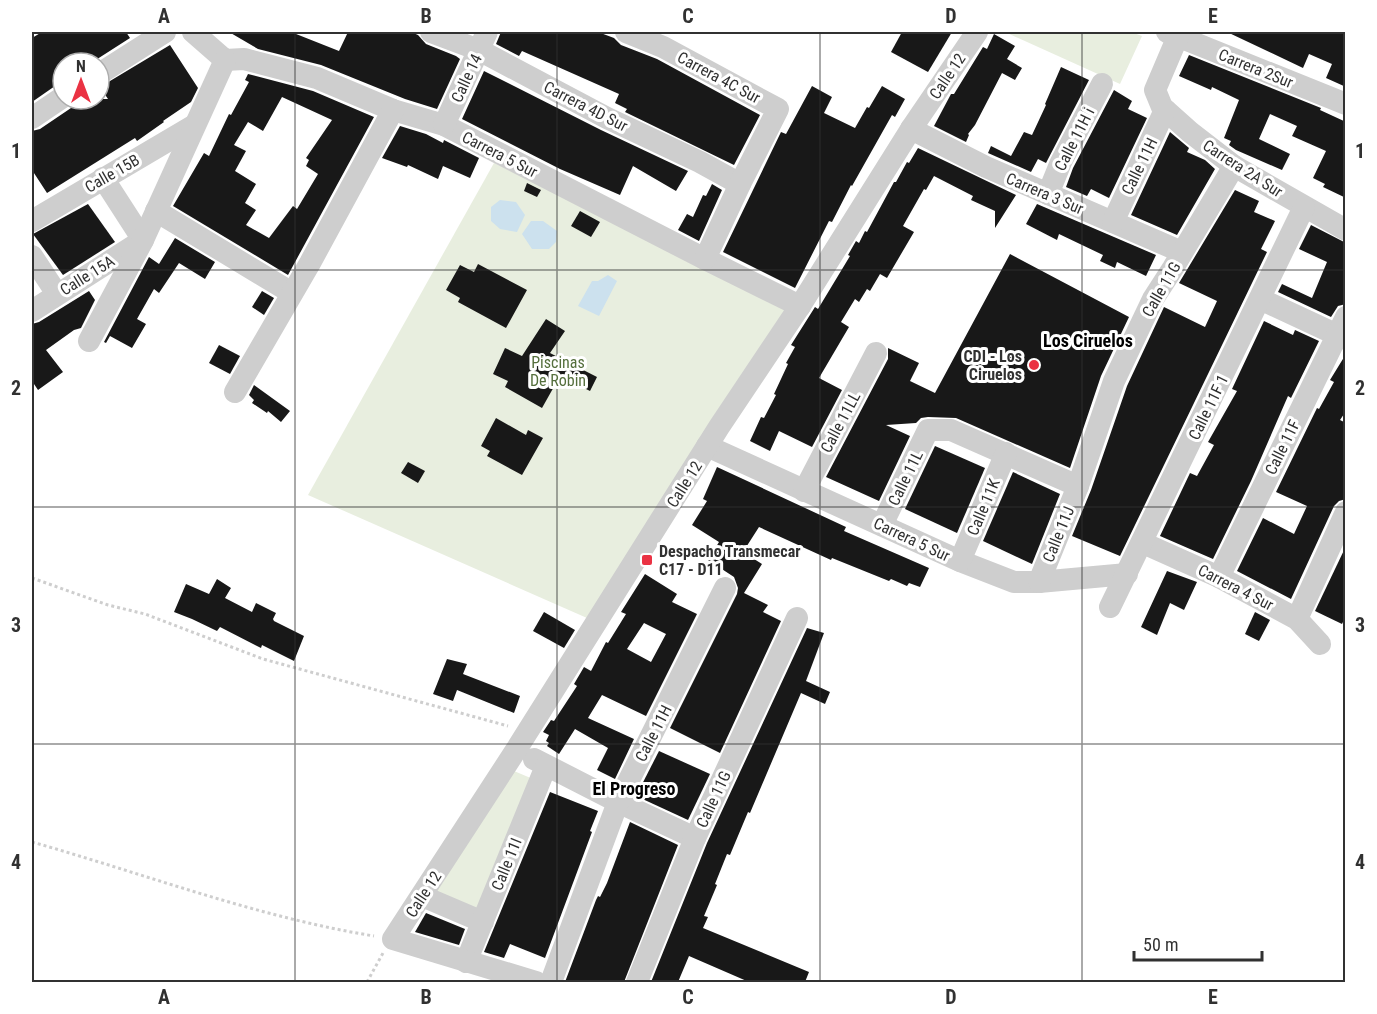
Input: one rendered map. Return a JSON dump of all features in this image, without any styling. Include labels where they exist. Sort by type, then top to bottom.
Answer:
[{"type":"street","points":[[111,66],[165,32]]},
{"type":"street","points":[[89,341],[143,240],[225,60],[193,32]]},
{"type":"street","name":"Carrera 4D Sur","points":[[431,32],[483,41],[607,118],[700,162],[740,184]]},
{"type":"street","name":"Carrera 4C Sur","points":[[626,32],[663,47],[778,109],[740,184]]},
{"type":"street","name":"Calle 12","points":[[393,939],[522,741],[707,446],[800,306],[911,129],[977,32]]},
{"type":"street","name":"Carrera 2Sur","points":[[1173,34],[1203,38],[1346,104]]},
{"type":"street","name":"Calle 11H","points":[[1113,222],[1160,100],[1173,34]]},
{"type":"street","name":"Calle 14","points":[[444,124],[483,41]]},
{"type":"street","name":"Carrera 5 Sur","points":[[225,60],[244,59],[317,78],[393,110],[444,124],[800,306]]},
{"type":"street","name":"Calle 11H i","points":[[1048,194],[1066,152],[1102,84]]},
{"type":"street","name":"Carrera 2A Sur","points":[[1160,100],[1190,132],[1234,166],[1346,230]]},
{"type":"street","points":[[32,118],[51,105]]},
{"type":"street","points":[[235,392],[393,110]]},
{"type":"street","name":"Calle 15B","points":[[32,221],[193,126]]},
{"type":"street","name":"Carrera 3 Sur","points":[[911,129],[936,144],[1182,252]]},
{"type":"street","name":"Calle 11G","points":[[1078,486],[1114,381],[1153,298],[1234,166]]},
{"type":"street","points":[[104,178],[143,240]]},
{"type":"street","points":[[705,259],[740,184]]},
{"type":"street","name":"Calle 11F 1","points":[[1110,607],[1304,207]]},
{"type":"street","points":[[156,211],[292,293]]},
{"type":"street","name":"Calle 15A","points":[[32,311],[143,240]]},
{"type":"street","points":[[32,256],[57,294]]},
{"type":"street","points":[[1260,298],[1343,330]]},
{"type":"street","name":"Calle 11F","points":[[1219,577],[1343,330]]},
{"type":"street","name":"Calle 11LL","points":[[804,491],[876,354]]},
{"type":"street","name":"Calle 11L","points":[[882,525],[928,430],[951,430],[1006,453]]},
{"type":"street","name":"Carrera 5 Sur","points":[[707,446],[960,561],[1014,582],[1127,574]]},
{"type":"street","points":[[1006,453],[1078,486]]},
{"type":"street","name":"Calle 11K","points":[[960,561],[1006,453]]},
{"type":"street","name":"Calle 11J","points":[[1039,582],[1078,486]]},
{"type":"street","points":[[1297,619],[1346,512]]},
{"type":"street","name":"Carrera 4 Sur","points":[[1143,543],[1219,577],[1297,619],[1320,644]]},
{"type":"street","name":"Calle 11H","points":[[551,982],[618,802],[725,588]]},
{"type":"street","name":"Calle 11G","points":[[637,982],[695,838],[797,618]]},
{"type":"street","points":[[522,741],[546,766],[695,838]]},
{"type":"street","name":"Calle 11I","points":[[466,962],[546,766]]},
{"type":"street","points":[[422,896],[483,922]]},
{"type":"street","points":[[393,939],[536,982]]},
{"type":"path","points":[[32,578],[108,605],[146,614],[263,660],[442,706],[522,741]]},
{"type":"path","points":[[32,843],[222,899],[339,930],[393,939],[367,982]]},
{"type":"green space","points":[[1005,32],[1131,32],[1142,36],[1120,84]]},
{"type":"green space","name":"Piscinas De Robin","points":[[494,163],[788,305],[587,618],[308,495]]},
{"type":"green space","points":[[514,771],[533,779],[481,918],[430,895]]},
{"type":"water","points":[[500,200],[516,202],[525,215],[517,232],[500,229],[491,221],[491,207]]},
{"type":"water","points":[[531,221],[543,221],[557,231],[556,242],[549,249],[532,249],[522,234]]},
{"type":"water","points":[[608,275],[617,281],[599,316],[578,306],[592,281],[598,281]]},
{"type":"building","points":[[42,32],[126,32],[130,38],[110,51],[51,51],[51,89],[32,102],[32,38]]},
{"type":"building","points":[[229,32],[291,32],[339,51],[348,32],[411,32],[418,35],[426,44],[460,59],[437,109],[405,99],[321,65],[258,49]]},
{"type":"building","points":[[501,32],[598,32],[614,38],[621,45],[657,59],[760,115],[734,165],[625,112],[627,109],[615,103],[619,94],[522,51],[519,56],[496,44]]},
{"type":"building","points":[[902,32],[952,32],[928,72],[891,52]]},
{"type":"building","points":[[1227,32],[1346,32],[1346,87],[1326,78],[1332,64],[1309,54],[1303,68]]},
{"type":"building","points":[[994,34],[1015,46],[1007,59],[1022,68],[1015,80],[1002,73],[968,134],[966,142],[934,126],[951,94],[954,94],[983,47],[987,49]]},
{"type":"building","points":[[170,45],[198,88],[191,102],[137,141],[135,138],[47,193],[32,170],[32,131],[40,129],[67,111],[111,111],[111,80]]},
{"type":"building","points":[[1189,55],[1321,108],[1320,110],[1346,122],[1346,198],[1323,187],[1325,184],[1313,178],[1326,151],[1292,136],[1297,126],[1270,114],[1259,139],[1290,154],[1282,170],[1229,145],[1231,141],[1224,138],[1239,100],[1212,87],[1211,90],[1179,76]]},
{"type":"building","points":[[1061,67],[1089,80],[1046,163],[1038,159],[1031,172],[988,153],[991,146],[1011,156],[1024,132],[1032,135]]},
{"type":"building","points":[[484,71],[688,171],[676,191],[633,166],[620,195],[560,169],[462,119]]},
{"type":"building","points":[[248,74],[313,91],[374,117],[288,275],[173,206],[204,153],[209,156],[229,114],[231,115],[249,82],[245,80]],"holes":[[[282,97],[332,120],[306,158],[309,160],[306,166],[318,174],[297,209],[293,206],[269,238],[246,225],[256,210],[245,203],[256,184],[235,171],[246,151],[234,145],[248,122],[263,131]]]},
{"type":"building","points":[[812,86],[832,97],[824,113],[855,128],[882,86],[905,99],[895,117],[892,115],[832,222],[829,221],[795,288],[723,252],[781,132],[786,134]]},
{"type":"building","points":[[1114,90],[1132,101],[1128,109],[1147,118],[1109,198],[1091,189],[1087,196],[1066,187],[1073,168]]},
{"type":"building","points":[[400,126],[426,134],[443,143],[444,140],[479,158],[470,178],[443,166],[438,179],[408,165],[407,167],[382,158]]},
{"type":"building","points":[[1170,132],[1189,148],[1187,152],[1205,160],[1215,169],[1177,235],[1131,215]]},
{"type":"building","points":[[918,148],[1016,195],[995,228],[995,211],[971,200],[973,196],[934,176],[903,226],[914,232],[887,278],[880,274],[870,291],[867,289],[859,302],[855,299],[841,322],[849,327],[819,378],[842,390],[812,447],[779,431],[770,451],[750,441],[761,417],[764,418],[776,395],[774,394],[788,364],[786,363],[795,347],[791,345],[815,307],[818,309],[850,256],[848,255],[856,241],[859,243],[865,231],[867,232],[894,182]]},
{"type":"building","points":[[527,183],[541,190],[537,197],[524,191]]},
{"type":"building","points":[[712,184],[722,190],[699,241],[678,230],[687,214],[693,217],[703,195],[706,196]]},
{"type":"building","points":[[1235,190],[1259,201],[1254,212],[1275,221],[1261,249],[1267,252],[1120,556],[1072,536],[1091,490],[1127,386],[1164,307],[1205,327],[1217,301],[1179,283]]},
{"type":"building","points":[[88,204],[115,242],[63,275],[33,234]]},
{"type":"building","points":[[1037,204],[1156,255],[1146,276],[1117,262],[1115,268],[1100,261],[1103,255],[1059,234],[1057,240],[1026,224]]},
{"type":"building","points":[[580,211],[600,222],[591,237],[571,226]]},
{"type":"building","points":[[1311,225],[1346,243],[1346,304],[1338,306],[1331,317],[1278,292],[1282,284],[1312,298],[1327,262],[1299,249]]},
{"type":"building","points":[[175,238],[215,262],[205,279],[179,263],[159,293],[154,289],[137,319],[146,324],[132,348],[110,336],[106,343],[104,342],[149,257],[159,264]]},
{"type":"building","name":"CDI - Los Ciruelos","points":[[1010,254],[1129,317],[1101,376],[1070,468],[956,418],[928,417],[921,418],[916,423],[886,425],[910,436],[879,501],[826,477],[888,359],[888,348],[919,363],[910,381],[935,393]]},
{"type":"building","points":[[478,264],[527,290],[506,328],[458,302],[460,298],[446,290],[460,265],[474,272]]},
{"type":"building","points":[[89,291],[95,300],[81,328],[74,330],[46,350],[63,372],[38,390],[32,381],[32,324]]},
{"type":"building","points":[[262,291],[274,298],[264,315],[252,307]]},
{"type":"building","points":[[546,319],[565,331],[550,353],[597,377],[590,391],[560,376],[542,408],[505,387],[508,381],[493,374],[505,348],[522,356]]},
{"type":"building","points":[[1264,321],[1293,335],[1295,330],[1319,341],[1291,398],[1288,396],[1251,481],[1213,559],[1160,536],[1190,473],[1197,476],[1214,445],[1208,442],[1237,391],[1232,389]]},
{"type":"building","points":[[219,345],[240,356],[230,374],[209,363]]},
{"type":"building","points":[[1346,354],[1346,411],[1340,420],[1346,423],[1346,499],[1334,506],[1291,599],[1237,571],[1263,518],[1294,534],[1307,506],[1276,492],[1317,408],[1319,409],[1334,382],[1330,380]]},
{"type":"building","points":[[254,385],[290,411],[281,422],[268,411],[267,413],[252,403],[254,400],[249,395]]},
{"type":"building","points":[[496,418],[526,435],[528,430],[543,438],[522,475],[487,456],[490,451],[481,446]]},
{"type":"building","points":[[935,446],[985,468],[957,533],[905,509]]},
{"type":"building","points":[[408,462],[425,471],[418,483],[401,473]]},
{"type":"building","points":[[717,467],[846,527],[844,531],[929,568],[920,587],[909,583],[907,586],[832,558],[831,560],[759,527],[743,552],[762,564],[744,593],[768,605],[763,612],[781,621],[720,753],[670,728],[737,594],[738,588],[734,577],[708,560],[719,542],[692,525],[707,501],[703,499]]},
{"type":"building","points":[[1013,472],[1060,494],[1032,564],[983,541]]},
{"type":"building","points":[[1346,546],[1346,616],[1342,624],[1315,611]]},
{"type":"building","points":[[1167,571],[1197,582],[1184,610],[1170,603],[1157,635],[1141,627]]},
{"type":"building","points":[[645,574],[677,594],[672,602],[697,614],[646,716],[602,695],[588,718],[634,739],[615,779],[597,770],[608,748],[575,729],[559,754],[547,746],[549,743],[546,741],[549,735],[543,732],[551,720],[554,721],[577,686],[574,684],[584,667],[591,671],[606,642],[608,643],[626,614],[621,612]],"holes":[[[644,623],[666,634],[651,662],[627,649]]]},
{"type":"building","points":[[217,579],[231,588],[225,598],[252,612],[256,603],[276,613],[274,621],[304,636],[294,661],[262,645],[261,648],[220,627],[217,631],[174,612],[186,584],[209,594]]},
{"type":"building","points":[[544,612],[575,630],[564,648],[533,631]]},
{"type":"building","points":[[1255,612],[1270,620],[1259,641],[1245,634]]},
{"type":"building","points":[[807,628],[824,633],[806,681],[830,692],[825,704],[801,693],[750,813],[748,812],[730,855],[727,854],[704,916],[708,917],[703,928],[809,972],[805,982],[749,982],[689,956],[678,982],[651,982],[707,843]]},
{"type":"building","points":[[447,659],[467,664],[463,674],[520,696],[514,713],[457,690],[453,701],[433,694]]},
{"type":"building","points":[[659,751],[710,774],[688,820],[636,796]]},
{"type":"building","points":[[550,792],[598,811],[545,958],[510,944],[504,958],[484,952]]},
{"type":"building","points":[[630,822],[678,845],[624,982],[565,982],[596,900],[607,883]]},
{"type":"building","points":[[426,913],[465,929],[459,945],[415,932]]},
{"type":"place","name":"CDI - Los Ciruelos","points":[[1034,365]]},
{"type":"place","name":"Despacho Transmecar C17 - D11","points":[[647,560]]},
{"type":"district","name":"Los Ciruelos","points":[[1088,341]]},
{"type":"district","name":"El Progreso","points":[[634,789]]}]
